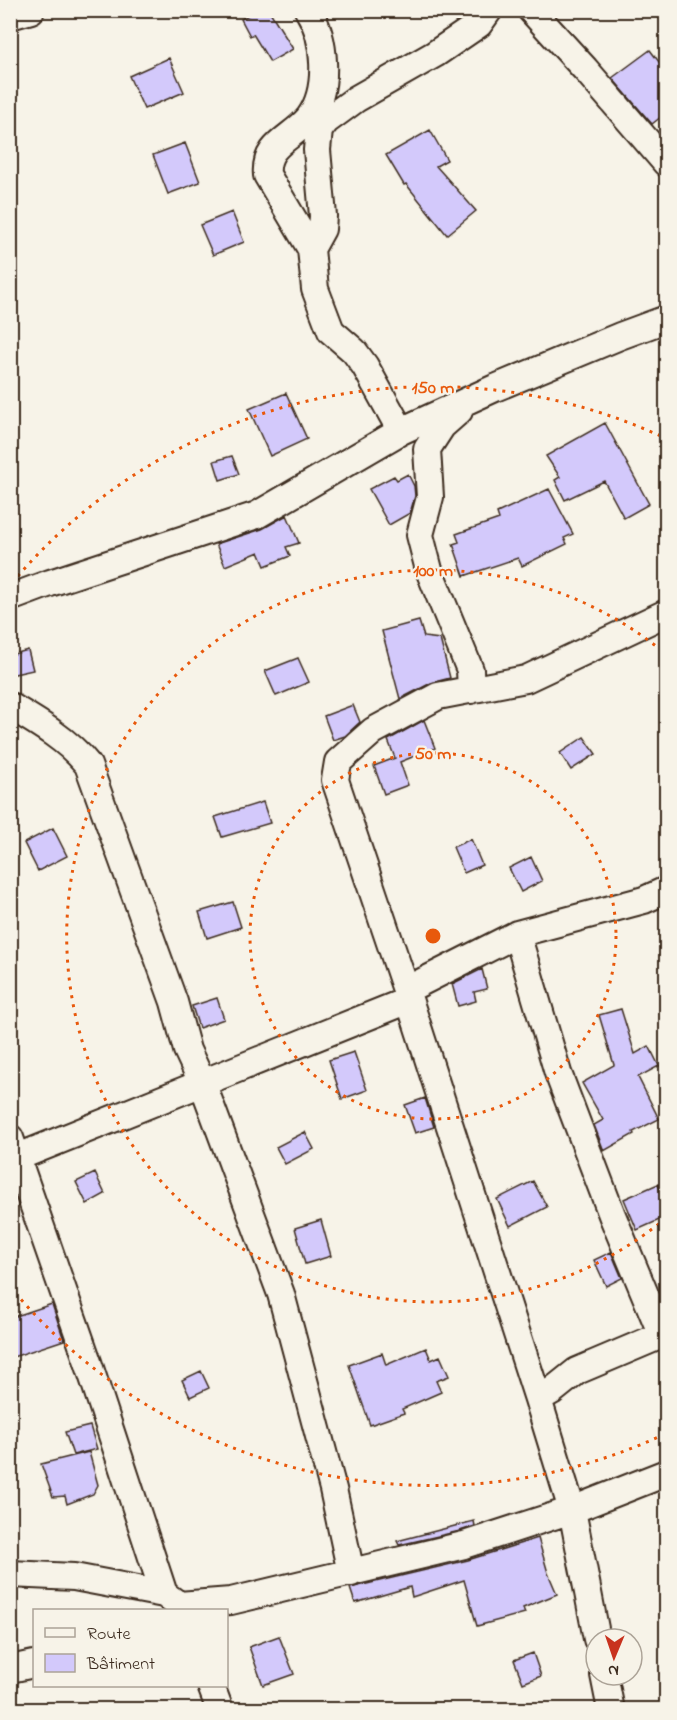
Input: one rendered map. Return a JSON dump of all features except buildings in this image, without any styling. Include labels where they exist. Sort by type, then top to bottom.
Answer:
[{"type":"street","points":[[10,16],[31,10]]},
{"type":"street","points":[[308,10],[316,22],[320,35],[323,73],[319,96],[310,116],[272,151],[266,162],[267,175],[311,249],[313,284],[331,331],[354,351],[365,366],[401,431]]},
{"type":"street","points":[[311,249],[322,229],[323,216],[317,150],[319,129],[326,121],[356,99],[435,54],[479,24],[489,10]]},
{"type":"street","points":[[531,10],[666,163]]},
{"type":"street","points":[[10,598],[257,515],[401,431],[495,388],[666,319]]},
{"type":"street","points":[[471,690],[470,670],[429,570],[420,535],[430,497],[427,448],[452,415],[495,388]]},
{"type":"street","points":[[595,1627],[572,1510],[538,1399],[408,995],[335,780],[338,762],[373,731],[438,696],[526,679],[666,613]]},
{"type":"street","points":[[10,706],[37,722],[77,753],[88,765],[174,1002],[187,1050],[202,1082],[281,1294],[333,1489],[351,1573]]},
{"type":"street","points":[[175,1603],[15,1158],[408,995],[518,934],[644,900],[666,890]]},
{"type":"street","points":[[518,934],[558,1073],[612,1215],[664,1334],[577,1371],[538,1399]]},
{"type":"street","points":[[10,1574],[74,1576],[175,1603],[228,1606],[464,1545],[572,1510],[666,1473]]},
{"type":"street","points":[[10,1669],[33,1664]]},
{"type":"street","points":[[211,1687],[220,1710]]},
{"type":"street","points":[[606,1687],[611,1710]]}]
